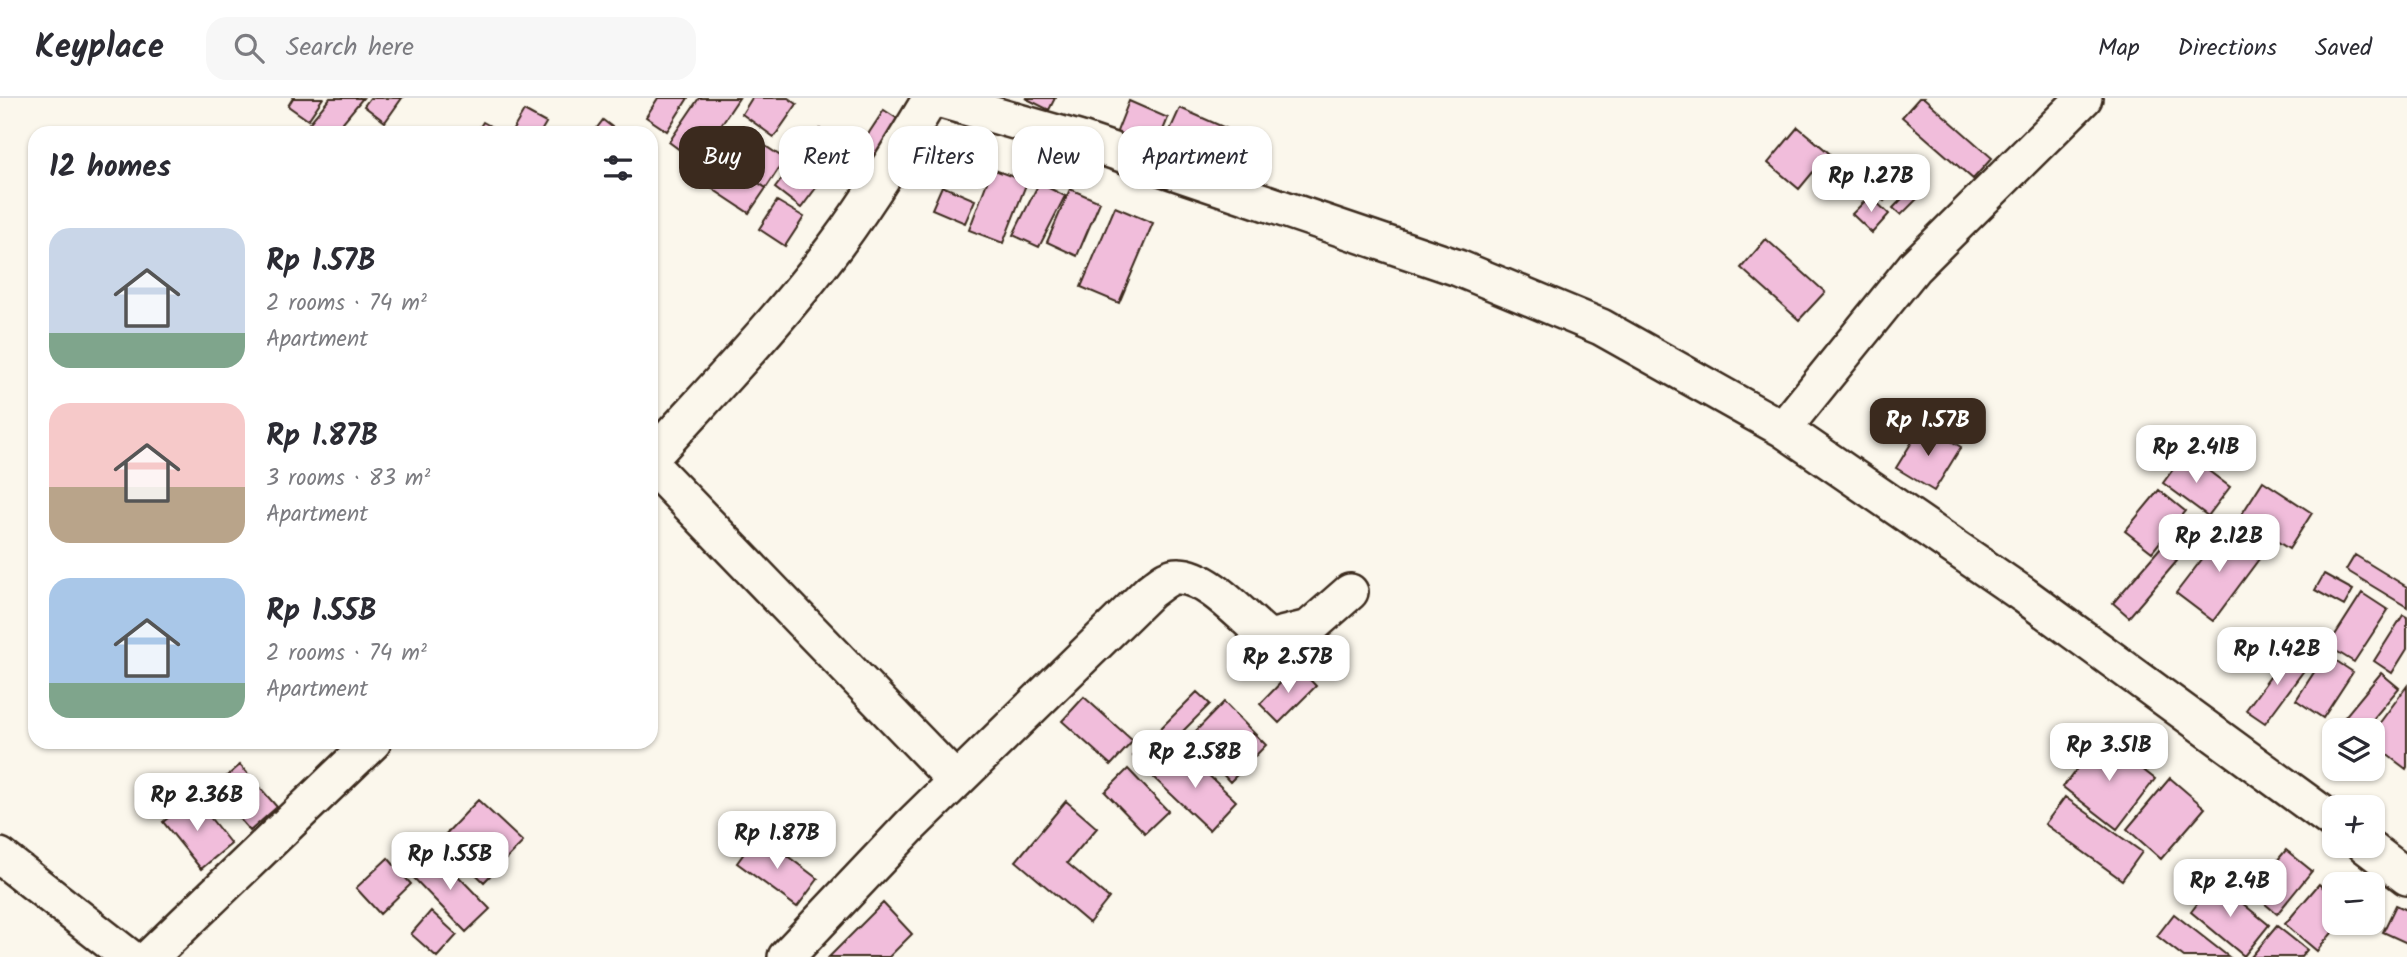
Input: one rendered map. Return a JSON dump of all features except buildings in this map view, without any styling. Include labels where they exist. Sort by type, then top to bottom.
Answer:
[{"type":"street","points":[[658,450],[743,356],[834,248],[870,198],[933,98],[1078,139],[1458,268],[1601,327],[1783,429],[2024,595],[2322,813]]},
{"type":"street","points":[[1783,429],[1914,267],[2084,98]]},
{"type":"street","points":[[658,472],[956,781]]},
{"type":"street","points":[[786,957],[956,781],[1150,591],[1167,579],[1178,575],[1207,586],[1269,638],[1309,628],[1350,592]]},
{"type":"street","points":[[150,957],[366,749]]},
{"type":"street","points":[[0,856],[130,957]]},
{"type":"street","points":[[2382,858],[2407,877]]}]
